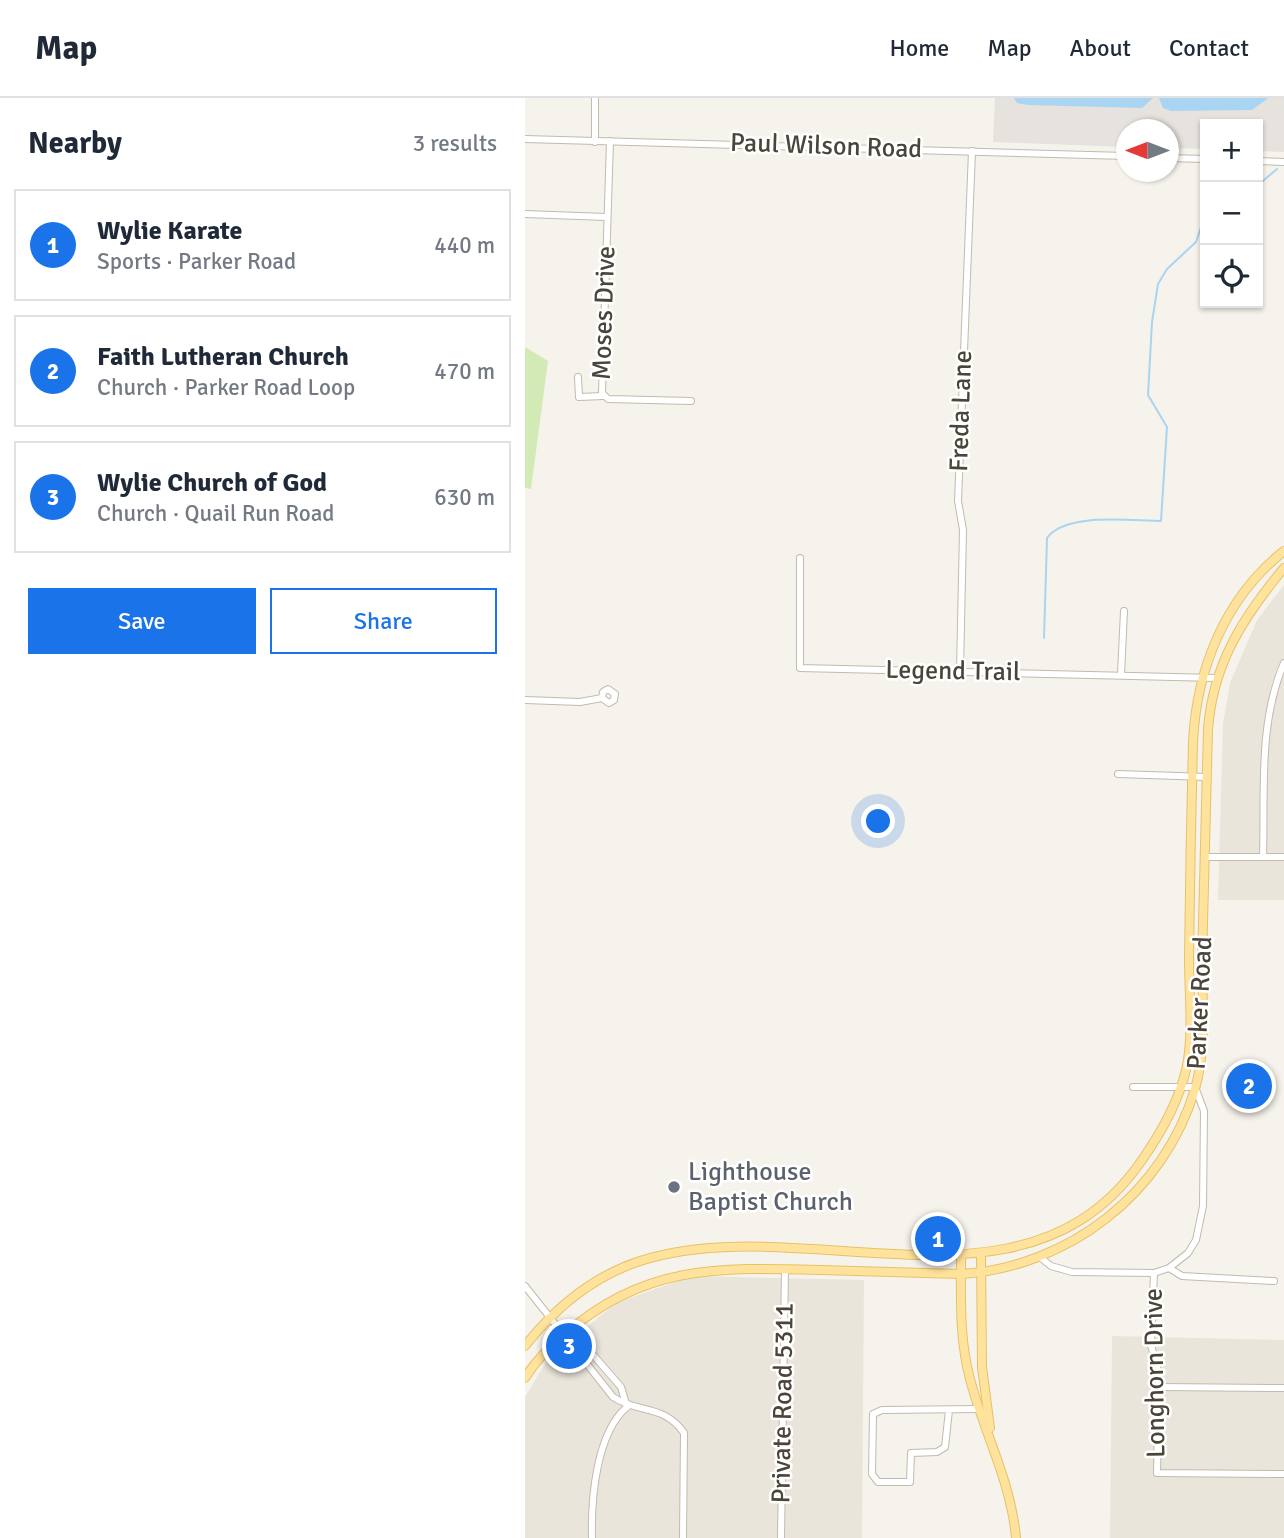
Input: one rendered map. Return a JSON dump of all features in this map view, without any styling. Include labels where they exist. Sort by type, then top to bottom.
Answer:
[{"type":"main road","name":"Parker Road","points":[[525,1346],[551,1316],[611,1273],[641,1261],[696,1249],[750,1246],[981,1255],[1022,1245],[1073,1224],[1112,1196],[1130,1178],[1154,1142],[1180,1087],[1189,1046],[1192,777],[1194,724],[1202,677],[1215,640],[1230,612],[1257,578],[1284,551]]},
{"type":"main road","name":"Parker Road","points":[[525,1377],[544,1352],[585,1315],[621,1294],[676,1274],[705,1269],[981,1273],[1041,1258],[1106,1221],[1142,1187],[1180,1126],[1195,1087],[1203,1035],[1207,777],[1210,705],[1216,678],[1234,636],[1284,568]]},
{"type":"main road","points":[[981,1255],[982,1367],[992,1445]]},
{"type":"main road","points":[[961,1256],[964,1354],[1014,1515],[1016,1538]]},
{"type":"street","points":[[595,98],[595,142]]},
{"type":"street","name":"Paul Wilson Road","points":[[525,139],[1116,156]]},
{"type":"street","name":"Moses Drive","points":[[610,141],[603,396],[608,399],[691,401]]},
{"type":"street","name":"Freda Lane","points":[[960,671],[963,530],[958,501],[972,151]]},
{"type":"street","points":[[1179,158],[1200,159]]},
{"type":"street","points":[[1263,161],[1284,162]]},
{"type":"street","points":[[525,214],[606,217]]},
{"type":"street","points":[[578,377],[579,397],[603,396]]},
{"type":"street","name":"Legend Trail","points":[[800,558],[800,668],[1216,678]]},
{"type":"street","points":[[1121,674],[1124,611]]},
{"type":"street","points":[[1263,857],[1266,731],[1271,695],[1284,663]]},
{"type":"street","points":[[525,700],[580,702],[602,698]]},
{"type":"street","points":[[1118,774],[1207,777]]},
{"type":"street","points":[[1205,857],[1284,857]]},
{"type":"street","points":[[1041,1258],[1051,1266],[1072,1272],[1154,1273],[1169,1268],[1192,1248],[1201,1223],[1205,1111],[1195,1087],[1133,1087]]},
{"type":"street","points":[[1169,1268],[1182,1276],[1274,1281]]},
{"type":"street","name":"Private Road 5311","points":[[781,1538],[785,1269]]},
{"type":"street","name":"Longhorn Drive","points":[[1154,1273],[1151,1345],[1158,1387],[1157,1473],[1284,1475]]},
{"type":"street","points":[[525,1286],[613,1397],[627,1407],[665,1414],[675,1420],[684,1433],[683,1538]]},
{"type":"street","points":[[564,1336],[575,1334],[621,1387],[627,1407]]},
{"type":"street","points":[[1158,1387],[1284,1388]]},
{"type":"street","points":[[591,1538],[591,1504],[598,1463],[618,1414],[627,1407]]},
{"type":"street","points":[[949,1410],[945,1447],[937,1452],[911,1453],[910,1482],[878,1482],[872,1474],[873,1414],[882,1410],[979,1409]]},
{"type":"shaded area","points":[[995,98],[1284,98],[1284,152],[1263,151],[1263,119],[1200,119],[1200,149],[1179,148],[1179,119],[1116,119],[1116,147],[993,142]]},
{"type":"shaded area","points":[[1284,585],[1284,900],[1218,900],[1223,724],[1230,683],[1257,620]]},
{"type":"shaded area","points":[[692,1276],[864,1280],[862,1538],[525,1538],[525,1397],[548,1359],[616,1303]]},
{"type":"shaded area","points":[[1112,1336],[1284,1340],[1284,1538],[1110,1538]]},
{"type":"green space","points":[[525,347],[548,361],[531,489],[525,488]]},
{"type":"water","points":[[1014,98],[1153,98],[1142,108],[1028,105],[1017,103]]},
{"type":"water","points":[[1159,98],[1268,98],[1252,110],[1171,111],[1163,108]]},
{"type":"waterway","points":[[1262,182],[1277,169]]},
{"type":"waterway","points":[[1044,638],[1047,538],[1068,524],[1083,521],[1161,521],[1167,427],[1148,395],[1152,322],[1158,284],[1167,269],[1196,242],[1200,230]]},
{"type":"place","name":"Faith Lutheran Church","points":[[1249,1086]]},
{"type":"place","name":"Lighthouse Baptist Church","points":[[674,1187]]},
{"type":"place","name":"Wylie Karate","points":[[938,1239]]},
{"type":"place","name":"Wylie Church of God","points":[[569,1346]]}]
